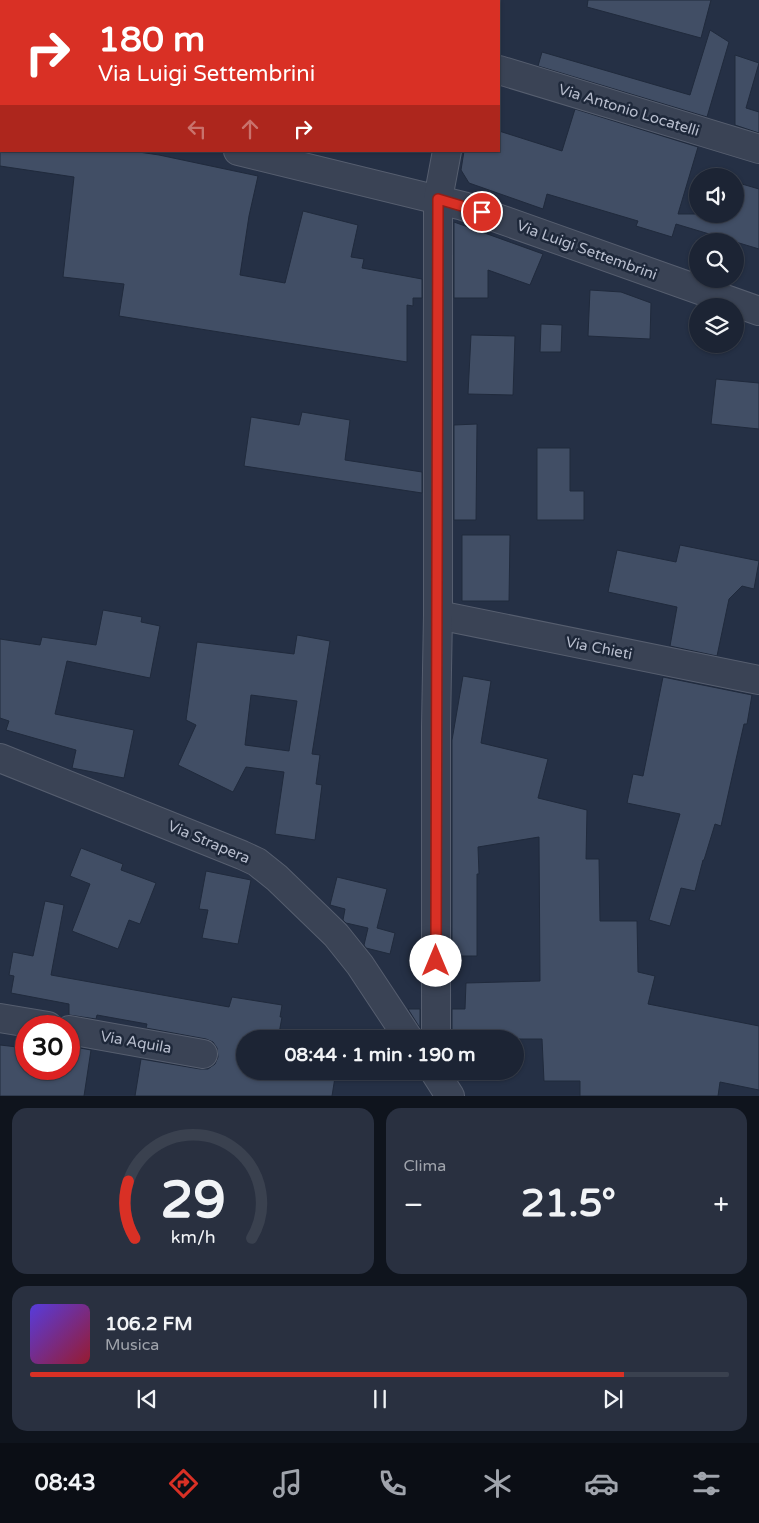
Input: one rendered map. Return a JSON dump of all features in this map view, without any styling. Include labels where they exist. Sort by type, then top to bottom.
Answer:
[{"type":"street","name":"Via Antonio Locatelli","points":[[500,70],[759,149]]},
{"type":"street","name":"Via Luigi Settembrini","points":[[242,152],[463,206],[759,311]]},
{"type":"street","points":[[436,1030],[438,199],[448,152]]},
{"type":"street","name":"Via Chieti","points":[[438,615],[759,680]]},
{"type":"street","name":"Via Strapera","points":[[0,758],[242,854],[257,862],[294,894],[336,935],[360,965],[403,1030]]},
{"type":"street","points":[[0,1018],[15,1020]]},
{"type":"street","name":"Via Aquila","points":[[80,1032],[203,1054]]},
{"type":"building","points":[[588,0],[711,0],[701,38],[587,7]]},
{"type":"building","points":[[710,30],[729,42],[707,117],[538,66],[542,52],[690,95]]},
{"type":"building","points":[[735,55],[759,63],[746,108],[759,112],[759,133],[735,125]]},
{"type":"building","points":[[575,109],[698,147],[692,168],[689,168],[689,177],[678,214],[689,214],[689,223],[744,223],[744,185],[759,189],[759,249],[744,244],[744,233],[706,233],[676,224],[672,237],[636,226],[638,221],[547,194],[543,209],[469,183],[461,170],[464,152],[500,152],[500,131],[562,151]]},
{"type":"building","points":[[0,152],[139,152],[258,176],[249,216],[240,275],[285,283],[303,211],[358,225],[351,257],[364,259],[362,268],[422,279],[422,298],[413,298],[413,306],[407,305],[407,362],[119,316],[124,284],[63,277],[74,177],[0,166]]},
{"type":"building","points":[[454,222],[543,254],[530,285],[488,270],[488,298],[454,298]]},
{"type":"building","points":[[590,290],[621,292],[651,303],[650,339],[588,336]]},
{"type":"building","points":[[541,324],[562,325],[561,352],[540,352]]},
{"type":"building","points":[[471,335],[515,336],[513,395],[468,394]]},
{"type":"building","points":[[716,379],[759,383],[759,429],[711,424]]},
{"type":"building","points":[[302,412],[350,420],[345,460],[422,472],[422,493],[244,466],[251,417],[299,425]]},
{"type":"building","points":[[477,424],[476,520],[454,520],[454,425]]},
{"type":"building","points":[[537,448],[570,448],[570,491],[584,491],[584,520],[537,520]]},
{"type":"building","points":[[462,535],[510,535],[509,601],[462,601]]},
{"type":"building","points":[[680,545],[759,561],[754,589],[742,586],[729,599],[717,656],[670,646],[677,607],[608,592],[617,550],[676,562]]},
{"type":"building","points":[[103,610],[142,617],[141,622],[160,626],[150,678],[67,661],[55,714],[134,730],[124,778],[72,768],[76,750],[6,730],[9,721],[0,718],[0,639],[40,645],[42,637],[96,645]]},
{"type":"building","points":[[297,635],[330,641],[312,754],[320,755],[316,784],[322,785],[315,840],[275,834],[284,772],[246,767],[233,792],[178,765],[196,725],[186,720],[197,642],[294,654]],"holes":[[[251,695],[297,701],[289,751],[245,745]]]},
{"type":"building","points":[[463,676],[491,681],[481,743],[548,759],[538,798],[587,810],[586,859],[599,859],[600,921],[637,921],[638,972],[655,976],[648,1004],[759,1026],[759,1090],[720,1082],[718,1096],[580,1096],[580,1081],[544,1081],[542,1039],[524,1039],[524,1030],[452,1030],[452,1009],[465,1009],[466,983],[540,981],[539,837],[478,847],[477,956],[452,956],[452,740]]},
{"type":"building","points":[[663,677],[752,695],[747,724],[744,724],[721,826],[715,824],[695,891],[681,888],[670,926],[649,920],[680,814],[627,803],[633,774],[643,776]]},
{"type":"building","points":[[81,848],[123,864],[121,870],[156,883],[140,924],[129,920],[118,949],[72,931],[90,884],[70,876]]},
{"type":"building","points":[[206,871],[251,880],[238,944],[202,938],[208,910],[199,909]]},
{"type":"building","points":[[337,877],[387,889],[377,928],[395,933],[390,954],[366,948],[364,945],[368,928],[346,923],[343,920],[345,909],[330,905]]},
{"type":"building","points":[[45,901],[64,905],[51,975],[229,1007],[232,997],[282,1005],[280,1030],[236,1030],[236,1080],[335,1080],[332,1096],[135,1096],[141,1059],[208,1069],[215,1064],[218,1057],[217,1048],[213,1042],[206,1039],[146,1028],[147,1024],[97,1015],[96,1019],[80,1017],[80,1015],[69,1015],[69,1004],[11,993],[14,976],[9,975],[13,952],[33,956]]},
{"type":"building","points":[[408,1009],[420,1009],[420,1028]]},
{"type":"building","points":[[0,1045],[15,1047],[15,1080],[80,1080],[80,1048],[91,1050],[84,1096],[0,1096]]},
{"type":"route","points":[[436,961],[438,199],[482,212]]}]
